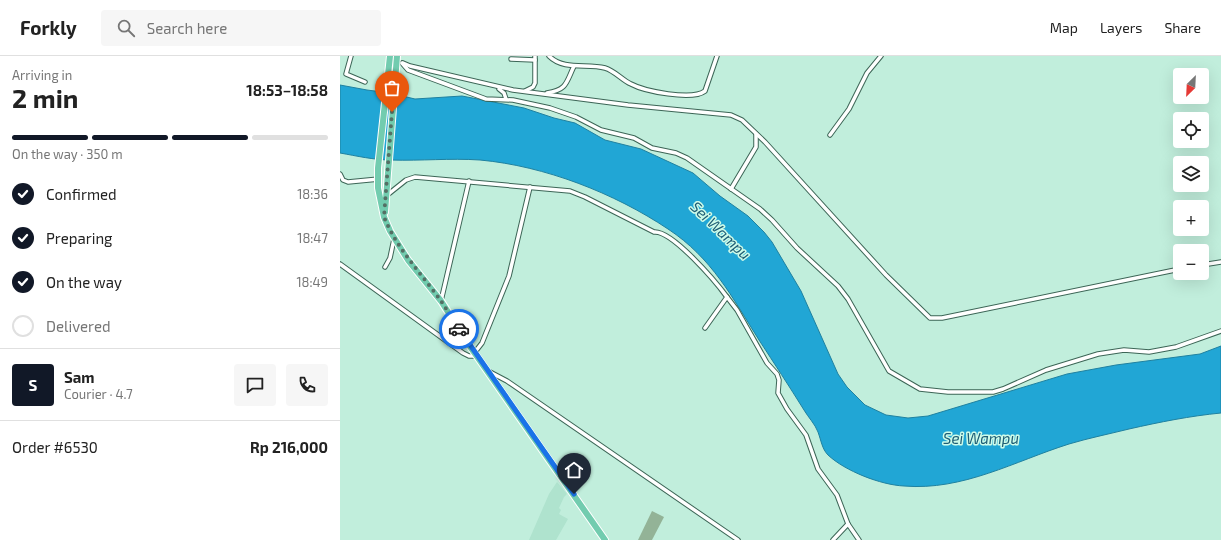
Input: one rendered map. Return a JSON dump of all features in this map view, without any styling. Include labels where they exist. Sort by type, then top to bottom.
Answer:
[{"type":"highway","points":[[390,56],[378,168],[378,188],[384,217],[394,239],[408,260],[441,301],[605,540]]},
{"type":"highway","points":[[384,217],[396,70],[399,60]]},
{"type":"street","points":[[351,56],[346,74],[366,82]]},
{"type":"street","points":[[549,56],[555,61],[574,66],[592,66],[603,68],[612,71],[634,86],[673,96],[692,96],[705,91],[717,56]]},
{"type":"street","points":[[830,135],[849,109],[867,73],[881,56]]},
{"type":"street","points":[[511,59],[535,58],[536,83],[532,88],[524,91]]},
{"type":"street","points":[[399,60],[410,66],[494,86],[628,105],[731,115],[742,120],[756,133],[886,275],[930,318],[942,318],[1173,270]]},
{"type":"street","points":[[399,60],[408,70],[480,97],[506,99],[550,108],[576,117],[601,130],[634,138],[652,148],[676,153],[707,171],[764,213],[797,248],[838,286],[851,305],[887,368],[897,377],[920,389],[948,392],[993,392],[1046,370],[1098,354],[1124,350],[1149,352],[1176,348],[1221,331]]},
{"type":"street","points":[[542,93],[558,92],[563,89],[574,66]]},
{"type":"street","points":[[494,86],[504,93],[506,99]]},
{"type":"street","points":[[731,189],[756,148],[756,133]]},
{"type":"street","points":[[340,174],[343,180],[348,182],[379,179]]},
{"type":"street","points":[[380,199],[406,180],[415,177],[469,181],[498,186],[530,187],[570,192],[585,197],[652,231],[659,232],[680,245],[705,270],[727,296],[737,310],[767,363],[777,374],[779,380],[778,393],[787,409],[806,435],[818,468],[837,495],[848,524],[859,540]]},
{"type":"street","points":[[441,301],[469,181]]},
{"type":"street","points":[[340,264],[463,353],[469,356],[476,354],[482,343],[509,276],[530,187]]},
{"type":"street","points":[[385,267],[390,258],[394,239]]},
{"type":"street","points":[[1209,264],[1221,262]]},
{"type":"street","points":[[705,328],[727,296]]},
{"type":"street","points":[[487,370],[507,381],[738,540]]},
{"type":"street","points":[[833,540],[848,524]]},
{"type":"shaded area","points":[[557,482],[567,494],[559,508],[561,510],[559,514],[568,519],[556,540],[529,540],[549,494]]},
{"type":"water","name":"Sei Wampu","points":[[340,85],[390,93],[415,99],[462,96],[524,108],[575,123],[605,140],[641,149],[693,173],[720,196],[748,216],[772,242],[801,291],[838,374],[847,387],[865,405],[886,415],[908,418],[928,416],[1067,374],[1116,365],[1200,354],[1221,346],[1221,413],[1164,422],[1084,440],[988,473],[947,484],[904,486],[874,480],[853,472],[835,461],[826,453],[815,426],[720,279],[697,253],[683,240],[647,216],[602,193],[578,183],[529,168],[480,160],[385,160],[340,153]]},
{"type":"building","points":[[652,511],[664,517],[652,540],[638,540]]},
{"type":"way so far","points":[[392,112],[384,217],[390,231],[408,260],[441,301],[459,329]]},
{"type":"route","points":[[459,329],[504,393],[537,444],[574,494]]}]
